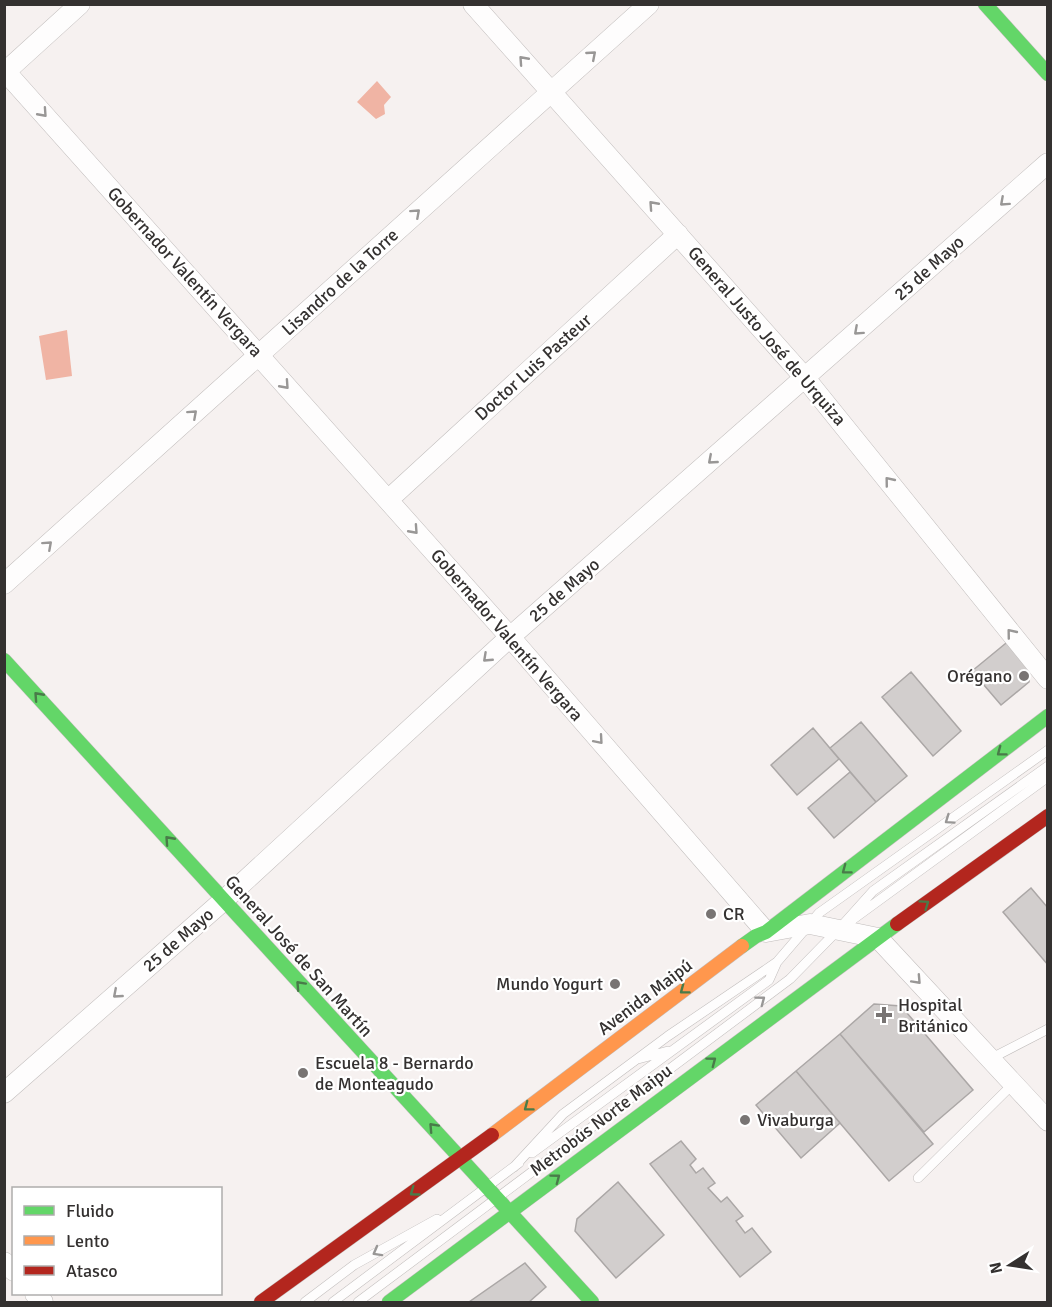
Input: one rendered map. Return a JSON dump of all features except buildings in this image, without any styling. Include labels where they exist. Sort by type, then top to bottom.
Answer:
[{"type":"main road","points":[[985,4],[1047,74]]},
{"type":"main road","name":"General José de San Martín","points":[[4,660],[592,1302]]},
{"type":"main road","name":"Avenida Maipú","points":[[261,1302],[461,1157],[756,936],[766,932],[1047,716]]},
{"type":"main road","points":[[389,1302],[878,938],[1047,816]]},
{"type":"street","points":[[5,72],[80,4]]},
{"type":"street","name":"General Justo José de Urquiza","points":[[473,4],[805,378],[1047,679]]},
{"type":"street","name":"Lisandro de la Torre","points":[[4,584],[649,4]]},
{"type":"street","name":"Gobernador Valentín Vergara","points":[[5,72],[510,637],[766,932]]},
{"type":"street","name":"25 de Mayo","points":[[4,1093],[224,900],[510,637],[1047,163]]},
{"type":"street","name":"Doctor Luis Pasteur","points":[[388,500],[678,234]]},
{"type":"street","points":[[766,932],[810,924],[878,938],[1047,1121]]},
{"type":"lane","name":"Metrobús Norte Maipu","points":[[514,1167],[563,1114],[668,1036],[777,962],[819,913],[1047,750]]},
{"type":"lane","name":"Metrobús Norte Maipu","points":[[982,818],[1004,796],[1047,766]]},
{"type":"lane","name":"Metrobús Norte Maipu","points":[[982,818],[1013,802],[1047,777]]},
{"type":"lane","name":"Metrobús Norte Maipu","points":[[998,807],[1004,796]]},
{"type":"lane","name":"Metrobús Norte Maipu","points":[[358,1302],[790,979],[838,930],[982,818],[998,807],[1013,802]]},
{"type":"lane","name":"Metrobús Norte Maipu","points":[[333,1302],[769,980],[777,962]]},
{"type":"lane","points":[[990,1059],[1047,1029]]},
{"type":"lane","name":"Metrobús Norte Maipu","points":[[647,1070],[650,1057],[668,1036]]},
{"type":"lane","name":"Metrobús Norte Maipu","points":[[636,1059],[676,1049]]},
{"type":"lane","points":[[918,1179],[1013,1084]]},
{"type":"lane","name":"Metrobús Norte Maipu","points":[[305,1302],[354,1265],[465,1204]]},
{"type":"shaded area","points":[[377,81],[391,97],[384,105],[385,114],[376,119],[357,102]]},
{"type":"shaded area","points":[[67,330],[72,376],[46,380],[39,336]]},
{"type":"traffic: fast","points":[[985,4],[1048,74]]},
{"type":"traffic: fast","points":[[4,660],[592,1302]]},
{"type":"traffic: fast","points":[[742,946],[766,932],[1048,716]]},
{"type":"traffic: fast","points":[[389,1302],[897,924]]},
{"type":"traffic: slow","points":[[492,1135],[742,946]]},
{"type":"traffic: jam","points":[[897,924],[1048,816]]},
{"type":"traffic: jam","points":[[261,1302],[492,1135]]},
{"type":"place","name":"Orégano","points":[[1024,676]]},
{"type":"place","name":"CR","points":[[711,914]]},
{"type":"place","name":"Mundo Yogurt","points":[[615,984]]},
{"type":"place","name":"Hospital Británico","points":[[884,1015]]},
{"type":"place","name":"Escuela 8 - Bernardo de Monteagudo","points":[[303,1073]]},
{"type":"place","name":"Vivaburga","points":[[745,1120]]}]
